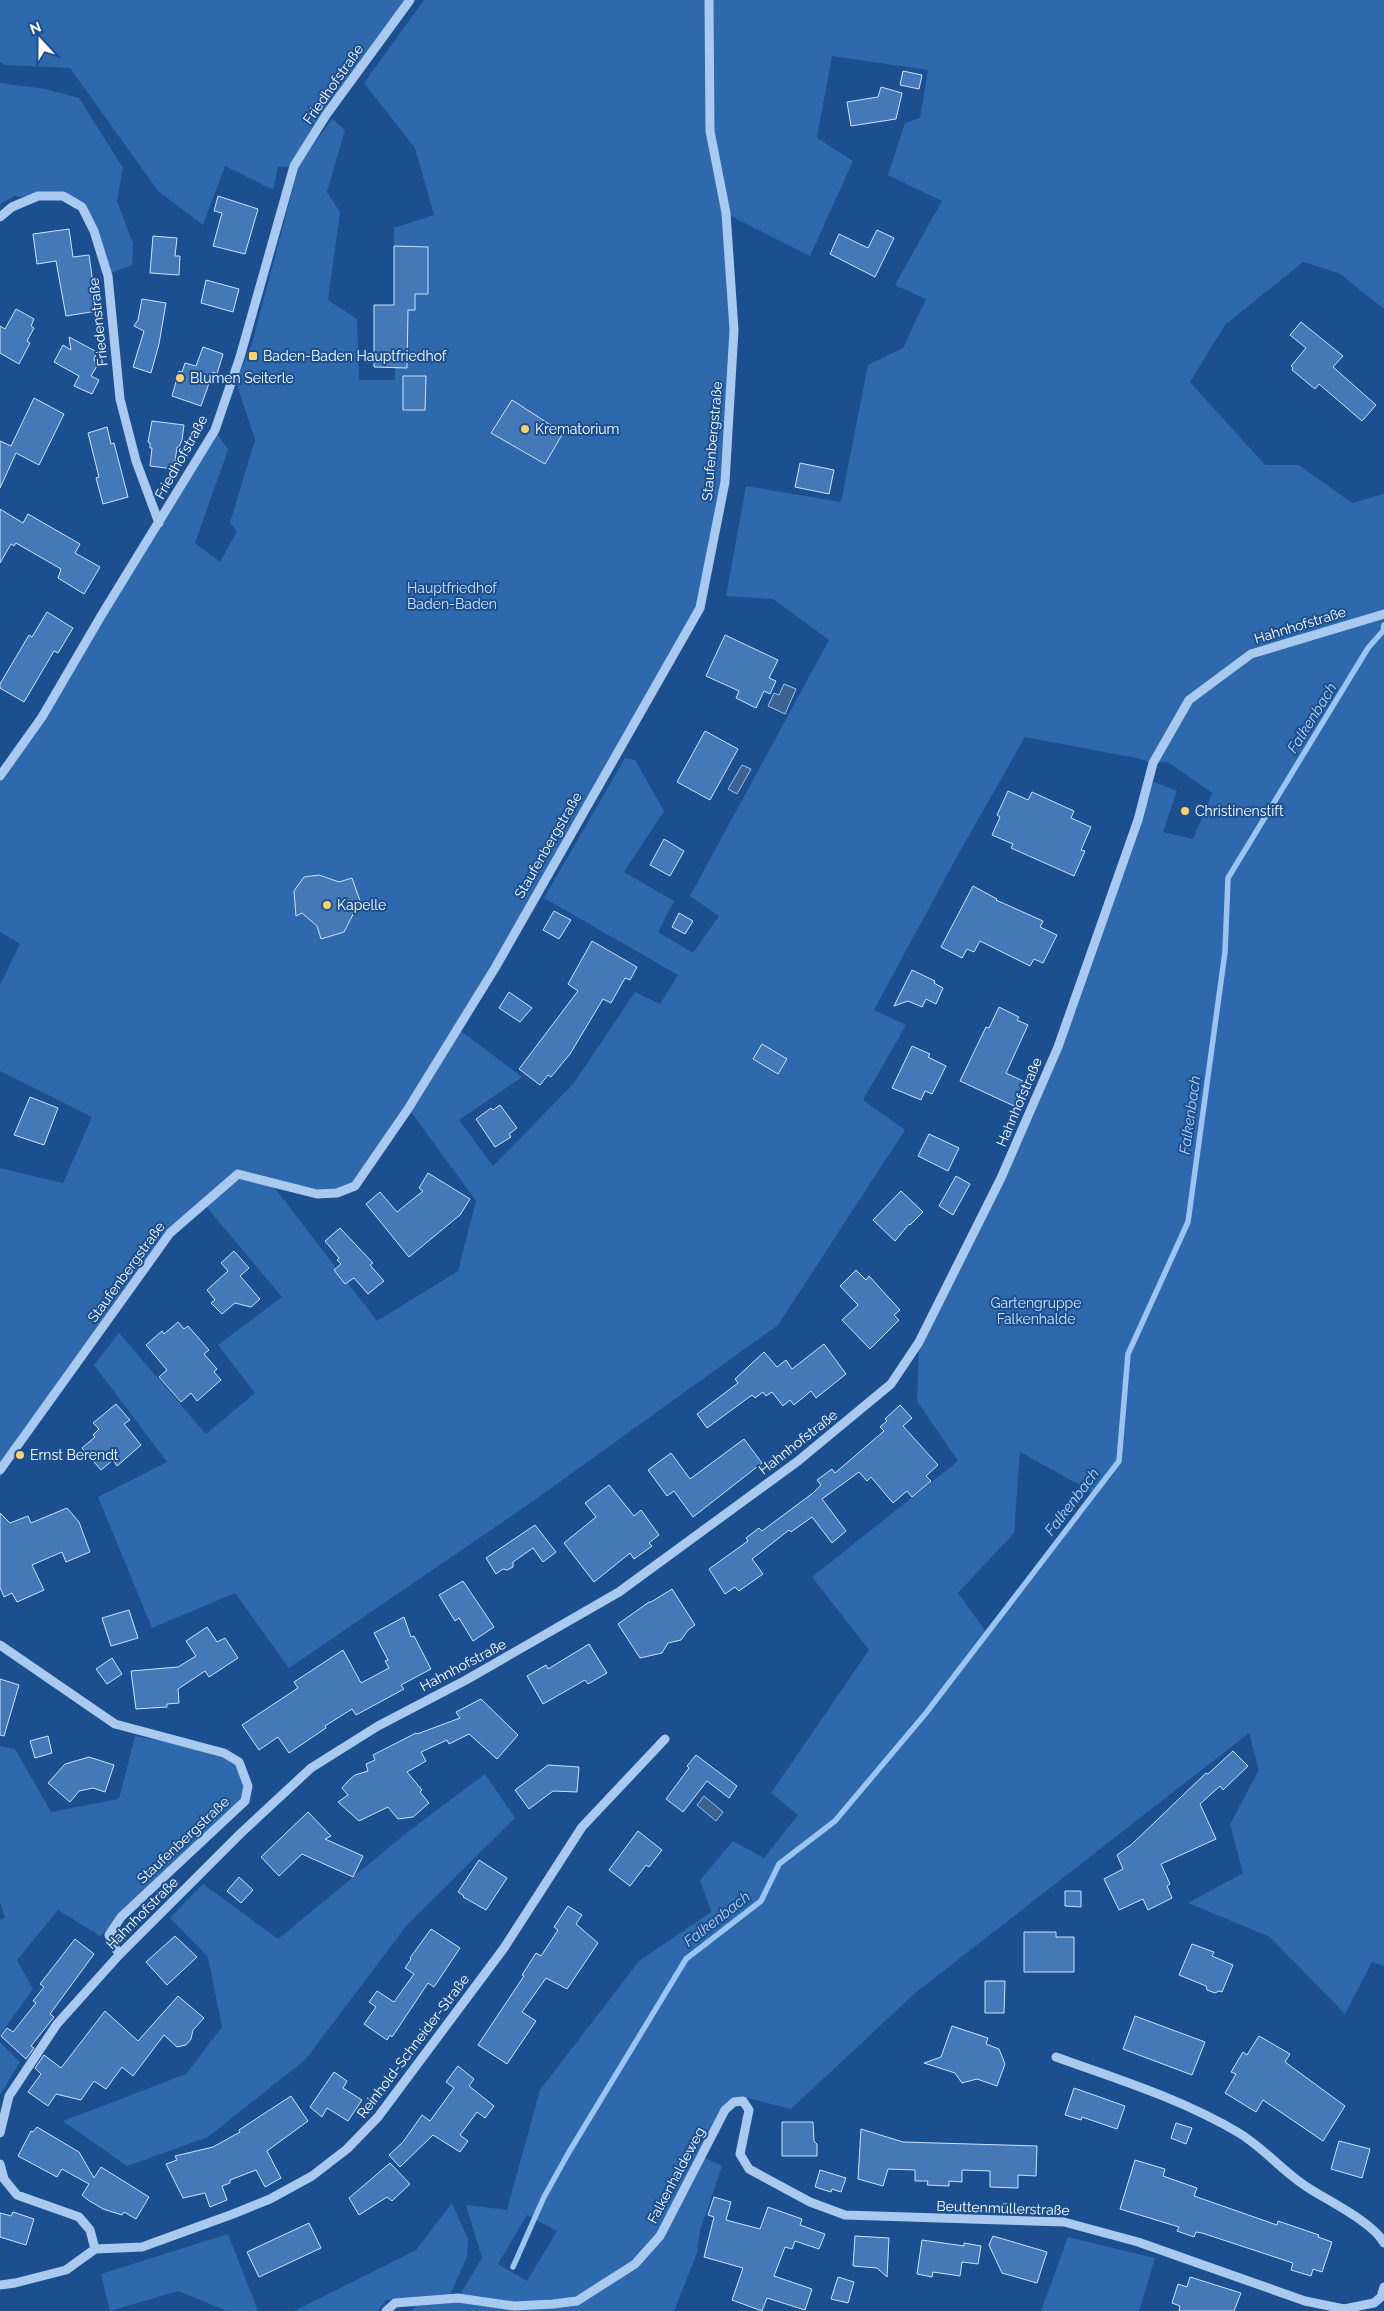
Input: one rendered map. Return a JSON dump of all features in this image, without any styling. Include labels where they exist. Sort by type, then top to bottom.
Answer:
[{"type":"street","name":"Friedhofstraße","points":[[0,776],[42,717],[100,616],[215,430],[240,357],[294,166],[326,115],[410,0]]},
{"type":"street","name":"Staufenbergstraße","points":[[0,1470],[170,1233],[238,1174],[317,1194],[337,1193],[355,1186],[408,1108],[495,968],[700,608],[725,482],[734,330],[726,213],[710,131],[709,0]]},
{"type":"street","name":"Friedenstraße","points":[[0,217],[12,207],[38,196],[63,196],[82,207],[94,232],[108,276],[122,408],[136,461],[159,523]]},
{"type":"street","name":"Hahnhofstraße","points":[[0,2133],[9,2096],[57,2024],[119,1955],[240,1833],[311,1768],[378,1726],[474,1675],[619,1592],[798,1461],[891,1384],[919,1342],[1001,1178],[1058,1048],[1138,820],[1153,763],[1189,700],[1251,654],[1384,614]]},
{"type":"street","name":"Staufenbergstraße","points":[[0,1645],[115,1724],[224,1753],[239,1762],[248,1786],[245,1801],[121,1917],[109,1935],[119,1955]]},
{"type":"street","name":"Reinhold-Schneider-Straße","points":[[95,2249],[142,2248],[228,2216],[270,2199],[312,2176],[347,2150],[378,2117],[504,1948],[582,1827],[664,1739]]},
{"type":"street","points":[[1056,2057],[1158,2094],[1240,2134],[1306,2187],[1340,2207],[1380,2235],[1384,2242]]},
{"type":"street","name":"Beuttenmüllerstraße","points":[[734,2102],[743,2101],[749,2110],[740,2154],[749,2169],[810,2202],[845,2215],[1064,2222],[1138,2242],[1305,2301],[1344,2309],[1374,2303],[1381,2297],[1384,2287]]},
{"type":"street","name":"Falkenhaldeweg","points":[[386,2311],[394,2303],[458,2298],[514,2306],[553,2304],[577,2301],[599,2288],[635,2264],[660,2236],[725,2110],[734,2102]]},
{"type":"street","points":[[0,2164],[4,2179],[17,2195],[79,2217],[90,2230],[95,2249],[66,2270],[0,2285]]},
{"type":"green space","points":[[0,0],[410,0],[294,166],[278,167],[273,190],[225,166],[203,225],[158,191],[70,68],[5,65],[0,62]]},
{"type":"green space","points":[[424,0],[1384,0],[1384,309],[1339,273],[1303,262],[1225,325],[1190,382],[1265,465],[1299,465],[1352,503],[1384,494],[1384,1966],[1372,1962],[1345,2014],[1270,1937],[1188,1903],[1243,1873],[1230,1824],[1259,1770],[1249,1733],[914,1994],[791,2109],[743,2097],[727,2103],[699,2155],[722,2166],[700,2231],[697,2253],[674,2311],[411,2311],[421,2301],[458,2298],[482,2258],[466,2205],[507,2210],[540,2090],[639,1961],[711,1912],[700,1880],[733,1841],[764,1858],[798,1815],[771,1793],[869,1650],[812,1577],[958,1461],[917,1401],[919,1342],[1058,1047],[1149,780],[1177,791],[1163,832],[1193,839],[1212,793],[1168,762],[1153,763],[1136,758],[1025,737],[955,860],[874,1010],[906,1025],[863,1100],[905,1130],[778,1325],[529,1504],[289,1668],[235,1593],[152,1628],[98,1497],[167,1462],[94,1365],[119,1333],[206,1434],[255,1393],[218,1345],[282,1297],[204,1204],[170,1233],[49,1404],[0,1478],[0,1168],[63,1183],[92,1117],[0,1071],[0,985],[20,944],[0,932],[0,776],[215,430],[228,450],[195,543],[220,562],[237,531],[230,523],[255,440],[236,382],[252,344],[299,165],[332,119],[345,130],[327,192],[340,212],[328,300],[357,319],[359,380],[395,380],[394,228],[434,215],[415,148],[364,83]],"holes":[[[832,56],[928,70],[920,118],[905,123],[888,175],[942,201],[895,285],[926,299],[903,348],[868,365],[841,502],[746,486],[726,596],[773,599],[829,640],[690,896],[719,916],[693,953],[658,932],[674,901],[624,872],[664,811],[635,760],[625,758],[544,898],[678,975],[660,1004],[635,992],[574,1083],[493,1166],[459,1120],[522,1077],[457,1028],[700,608],[729,443],[734,330],[727,214],[810,256],[853,161],[817,138]],[[409,1109],[476,1201],[458,1271],[377,1321],[271,1183],[337,1193],[355,1186]],[[1020,1452],[1094,1493],[987,1633],[958,1593],[1014,1533]],[[527,2215],[557,2231],[527,2281],[498,2264]]]},
{"type":"green space","points":[[0,83],[46,89],[79,98],[123,168],[117,201],[133,243],[132,265],[111,273],[85,202],[14,196],[0,204]]},
{"type":"green space","points":[[135,1736],[208,1750],[233,1758],[239,1763],[245,1777],[245,1801],[100,1936],[58,1910],[17,1960],[33,1989],[0,2035],[0,1920],[5,1918],[0,1902],[0,1746],[15,1749],[51,1812],[119,1799]]},
{"type":"green space","points":[[485,1774],[515,1818],[407,1925],[306,2059],[208,2137],[127,2166],[63,2121],[186,2074],[222,2027],[208,1957],[170,1918],[203,1884],[278,1939],[409,1831]]},
{"type":"green space","points":[[0,2042],[20,2062],[0,2095]]},
{"type":"green space","points":[[452,2203],[468,2239],[467,2257],[450,2295],[386,2300],[378,2311],[294,2311],[416,2250]]},
{"type":"green space","points":[[228,2234],[258,2311],[227,2311],[178,2291],[110,2311],[101,2274]]},
{"type":"green space","points":[[1068,2237],[1155,2258],[1139,2311],[1041,2311]]},
{"type":"shaded area","points":[[784,684],[796,689],[785,714],[768,706],[774,693],[779,695]]},
{"type":"shaded area","points":[[742,765],[751,769],[737,794],[728,789]]},
{"type":"shaded area","points":[[704,1796],[723,1812],[716,1821],[697,1805]]},
{"type":"building","points":[[903,71],[922,75],[919,89],[900,85]]},
{"type":"building","points":[[881,87],[902,93],[896,119],[851,126],[847,102],[878,97]]},
{"type":"building","points":[[218,196],[258,209],[245,254],[213,246],[222,213],[214,211]]},
{"type":"building","points":[[69,229],[73,257],[89,255],[97,311],[66,316],[56,261],[37,264],[33,234]]},
{"type":"building","points":[[877,230],[894,238],[875,277],[830,254],[839,234],[868,248]]},
{"type":"building","points":[[153,236],[177,238],[175,256],[180,256],[179,275],[150,273]]},
{"type":"building","points":[[394,246],[428,247],[428,294],[415,294],[415,310],[408,310],[407,368],[374,367],[374,305],[394,305]]},
{"type":"building","points":[[206,280],[239,289],[233,312],[201,303]]},
{"type":"building","points":[[142,299],[166,303],[159,344],[151,373],[133,367],[144,331],[134,326],[138,320]]},
{"type":"building","points":[[16,309],[34,319],[31,326],[34,328],[27,341],[30,343],[19,364],[0,353],[0,326],[5,329]]},
{"type":"building","points":[[1301,322],[1343,356],[1333,367],[1376,405],[1362,421],[1319,384],[1315,389],[1292,370],[1291,366],[1306,348],[1290,335]]},
{"type":"building","points":[[69,337],[97,352],[94,359],[97,366],[91,376],[99,380],[92,394],[74,386],[79,376],[54,362],[63,345],[71,350]]},
{"type":"building","points":[[203,347],[223,354],[217,374],[213,372],[201,406],[172,396],[179,371],[182,372],[185,363],[196,366]]},
{"type":"building","points":[[403,376],[426,376],[425,410],[403,410]]},
{"type":"building","points":[[34,398],[64,414],[39,465],[16,453],[0,488],[0,441],[11,446]]},
{"type":"building","name":"Krematorium","points":[[512,400],[563,433],[545,464],[491,433]]},
{"type":"building","points":[[152,421],[184,425],[182,440],[179,447],[177,447],[174,469],[150,466],[152,448],[150,448],[150,443],[148,442]]},
{"type":"building","points":[[107,427],[111,444],[114,443],[128,497],[103,504],[96,478],[99,477],[88,433]]},
{"type":"building","points":[[800,463],[834,470],[829,494],[795,487]]},
{"type":"building","points":[[0,509],[23,523],[28,514],[80,544],[75,553],[100,567],[84,594],[58,578],[61,569],[16,543],[14,546],[11,544],[0,563]]},
{"type":"building","points":[[47,612],[73,628],[58,653],[54,651],[24,702],[0,688],[0,684],[29,635],[32,637]]},
{"type":"building","points":[[725,635],[778,660],[769,678],[776,681],[770,694],[764,691],[756,708],[736,698],[739,691],[706,676]]},
{"type":"building","points":[[705,731],[738,749],[710,800],[677,782]]},
{"type":"building","points":[[1008,791],[1028,800],[1032,792],[1074,811],[1071,818],[1091,827],[1081,850],[1085,851],[1074,876],[1011,848],[1013,844],[992,835],[1000,817],[997,815]]},
{"type":"building","points":[[664,839],[684,851],[670,876],[650,865]]},
{"type":"building","name":"Kapelle","points":[[319,875],[339,882],[352,878],[360,901],[344,932],[321,939],[317,926],[302,913],[296,916],[294,891],[304,877]]},
{"type":"building","points":[[973,886],[996,900],[1043,921],[1040,927],[1057,935],[1043,963],[1034,959],[1030,966],[980,941],[974,952],[967,949],[962,958],[941,947]]},
{"type":"building","points":[[554,911],[571,920],[559,939],[543,930]]},
{"type":"building","points":[[679,913],[693,921],[685,934],[672,927]]},
{"type":"building","points":[[592,941],[637,967],[630,980],[625,978],[611,1003],[603,999],[570,1054],[551,1077],[548,1075],[540,1085],[519,1069],[578,991],[568,984]]},
{"type":"building","points":[[912,970],[935,981],[934,983],[943,988],[936,1004],[926,999],[922,1007],[908,1001],[894,1006]]},
{"type":"building","points":[[509,992],[532,1008],[520,1022],[499,1008]]},
{"type":"building","points":[[999,1007],[1019,1017],[1017,1020],[1028,1025],[1006,1073],[1025,1082],[1014,1106],[960,1081],[986,1027],[989,1028]]},
{"type":"building","points":[[762,1044],[787,1059],[778,1074],[753,1059]]},
{"type":"building","points":[[912,1046],[930,1054],[928,1057],[946,1066],[932,1094],[925,1091],[921,1100],[892,1088]]},
{"type":"building","points":[[30,1097],[58,1108],[44,1145],[14,1135]]},
{"type":"building","points":[[500,1105],[517,1128],[509,1134],[511,1137],[495,1147],[476,1119],[491,1108],[493,1110]]},
{"type":"building","points":[[929,1134],[959,1148],[948,1171],[918,1156]]},
{"type":"building","points":[[428,1173],[470,1199],[460,1215],[409,1257],[366,1204],[380,1192],[397,1212],[423,1191],[419,1188]]},
{"type":"building","points":[[956,1176],[970,1184],[953,1215],[939,1206]]},
{"type":"building","points":[[901,1191],[923,1212],[909,1224],[895,1241],[873,1220]]},
{"type":"building","points":[[340,1228],[373,1263],[370,1265],[384,1281],[368,1294],[354,1278],[345,1284],[334,1270],[341,1264],[337,1260],[339,1258],[325,1241]]},
{"type":"building","points":[[234,1251],[249,1268],[240,1276],[260,1299],[251,1307],[235,1303],[222,1314],[211,1303],[215,1300],[207,1290],[228,1271],[221,1263]]},
{"type":"building","points":[[856,1270],[866,1280],[869,1276],[900,1310],[894,1315],[899,1320],[870,1349],[842,1320],[858,1305],[840,1286]]},
{"type":"building","points":[[178,1322],[184,1329],[188,1326],[209,1350],[204,1354],[217,1369],[214,1372],[221,1380],[197,1401],[191,1393],[181,1402],[159,1377],[167,1370],[146,1345],[162,1331],[164,1334]]},
{"type":"building","points":[[824,1344],[846,1374],[816,1398],[811,1391],[794,1405],[790,1400],[783,1406],[772,1392],[766,1396],[763,1392],[755,1398],[752,1395],[707,1428],[697,1414],[738,1383],[735,1379],[764,1352],[777,1367],[786,1360],[792,1369]]},
{"type":"building","points":[[116,1404],[130,1420],[124,1424],[141,1445],[117,1466],[113,1460],[101,1470],[82,1448],[95,1437],[93,1435],[99,1429],[93,1423]]},
{"type":"building","points":[[900,1405],[912,1418],[903,1426],[938,1465],[926,1476],[931,1481],[912,1497],[907,1491],[893,1503],[871,1477],[867,1481],[859,1472],[822,1499],[846,1531],[832,1543],[812,1517],[791,1532],[789,1530],[752,1559],[763,1574],[739,1591],[735,1587],[725,1594],[709,1569],[748,1541],[746,1538],[759,1528],[762,1531],[813,1493],[821,1485],[817,1480],[832,1469],[835,1473],[884,1431],[880,1427],[887,1421],[885,1419]]},
{"type":"building","points":[[744,1439],[762,1463],[693,1517],[674,1491],[667,1496],[648,1470],[671,1453],[690,1479]]},
{"type":"building","points":[[609,1485],[634,1516],[641,1510],[659,1535],[649,1543],[652,1546],[634,1559],[630,1553],[594,1582],[564,1543],[596,1517],[585,1503]]},
{"type":"building","points":[[67,1508],[79,1522],[90,1552],[66,1562],[62,1552],[32,1565],[44,1590],[17,1602],[12,1593],[4,1597],[0,1587],[0,1513],[10,1523],[28,1516],[31,1523]]},
{"type":"building","points":[[535,1525],[556,1552],[543,1562],[533,1548],[513,1562],[513,1567],[507,1570],[503,1569],[496,1574],[486,1558]]},
{"type":"building","points":[[463,1581],[494,1627],[473,1641],[459,1618],[455,1621],[439,1595]]},
{"type":"building","points":[[672,1589],[695,1625],[688,1630],[681,1640],[668,1643],[662,1653],[640,1658],[618,1624],[649,1602]]},
{"type":"building","points":[[129,1610],[138,1638],[111,1646],[102,1618]]},
{"type":"building","points":[[404,1617],[411,1637],[414,1636],[431,1669],[401,1685],[404,1689],[356,1715],[352,1709],[325,1726],[326,1728],[289,1753],[278,1737],[259,1750],[242,1725],[298,1688],[294,1682],[343,1650],[361,1683],[389,1668],[385,1661],[388,1660],[374,1633]]},
{"type":"building","points":[[207,1627],[217,1642],[225,1638],[238,1658],[209,1677],[205,1671],[178,1689],[179,1703],[167,1704],[167,1707],[136,1709],[131,1671],[178,1667],[196,1656],[186,1641]]},
{"type":"building","points":[[589,1644],[607,1673],[588,1684],[585,1680],[543,1704],[527,1676],[546,1665],[548,1669]]},
{"type":"building","points":[[112,1658],[122,1674],[107,1684],[96,1669]]},
{"type":"building","points":[[0,1679],[19,1685],[4,1736],[0,1735]]},
{"type":"building","points":[[481,1699],[518,1735],[497,1759],[469,1734],[449,1744],[447,1740],[421,1752],[426,1761],[407,1772],[422,1790],[420,1792],[429,1803],[413,1817],[398,1819],[388,1807],[359,1821],[338,1802],[348,1795],[342,1788],[349,1780],[355,1775],[368,1771],[366,1764],[375,1760],[373,1755],[416,1733],[460,1718],[456,1712]]},
{"type":"building","points":[[48,1736],[52,1753],[35,1758],[30,1741]]},
{"type":"building","points":[[1233,1751],[1248,1766],[1223,1790],[1220,1786],[1200,1804],[1216,1839],[1161,1864],[1170,1884],[1167,1886],[1172,1898],[1148,1910],[1143,1899],[1119,1910],[1104,1879],[1123,1869],[1117,1855],[1132,1844],[1206,1773],[1208,1774]]},
{"type":"building","points":[[696,1755],[737,1786],[729,1798],[707,1781],[683,1812],[666,1799],[689,1768],[687,1766]]},
{"type":"building","points":[[89,1757],[114,1765],[105,1792],[93,1788],[79,1791],[70,1802],[48,1783],[65,1764]]},
{"type":"building","points":[[548,1765],[579,1767],[577,1792],[553,1791],[529,1809],[515,1790]]},
{"type":"building","points":[[308,1812],[331,1836],[325,1839],[363,1856],[353,1877],[302,1854],[279,1876],[261,1857]]},
{"type":"building","points":[[638,1831],[662,1850],[649,1867],[646,1865],[630,1886],[609,1870]]},
{"type":"building","points":[[479,1860],[507,1878],[486,1910],[463,1897],[458,1892]]},
{"type":"building","points":[[239,1877],[253,1890],[241,1903],[227,1891]]},
{"type":"building","points":[[1065,1891],[1081,1891],[1081,1907],[1065,1906]]},
{"type":"building","points":[[568,1906],[582,1915],[576,1924],[598,1943],[567,1989],[546,1978],[522,2012],[536,2021],[507,2064],[478,2045],[524,1976],[522,1975],[536,1953],[541,1956],[558,1930],[554,1927]]},
{"type":"building","points":[[431,1929],[460,1948],[434,1987],[428,1983],[392,2037],[390,2035],[387,2040],[364,2024],[376,2007],[369,2002],[377,1991],[394,2002],[414,1974],[405,1968],[410,1958]]},
{"type":"building","points":[[1024,1932],[1056,1932],[1056,1937],[1074,1937],[1074,1972],[1024,1972]]},
{"type":"building","points":[[175,1936],[197,1957],[167,1985],[146,1962]]},
{"type":"building","points":[[75,1939],[94,1954],[50,2014],[54,2017],[31,2046],[34,2048],[26,2059],[1,2036],[7,2028],[13,2032],[36,2003],[33,2001],[44,1987],[40,1984]]},
{"type":"building","points":[[1192,1944],[1214,1952],[1212,1956],[1233,1965],[1222,1992],[1215,1993],[1207,1990],[1206,1986],[1179,1975]]},
{"type":"building","points":[[985,1981],[1005,1981],[1004,2013],[985,2013]]},
{"type":"building","points":[[178,1996],[204,2018],[193,2030],[191,2039],[186,2045],[177,2047],[164,2035],[133,2076],[122,2067],[106,2089],[94,2081],[81,2100],[56,2094],[48,2106],[28,2092],[41,2074],[35,2068],[44,2055],[61,2068],[105,2011],[138,2041]]},
{"type":"building","points":[[1135,2016],[1205,2042],[1192,2075],[1123,2049]]},
{"type":"building","points":[[952,2026],[988,2038],[986,2044],[999,2049],[1005,2064],[997,2086],[977,2079],[962,2083],[955,2073],[924,2063],[941,2057]]},
{"type":"building","points":[[1259,2036],[1290,2054],[1285,2062],[1345,2106],[1323,2141],[1263,2100],[1256,2112],[1225,2093],[1236,2074],[1231,2072],[1243,2052],[1247,2055]]},
{"type":"building","points":[[458,2066],[474,2079],[469,2086],[494,2106],[485,2118],[477,2112],[460,2135],[468,2141],[460,2152],[433,2135],[400,2167],[389,2155],[403,2142],[422,2115],[430,2121],[454,2088],[446,2082]]},
{"type":"building","points":[[334,2072],[347,2081],[343,2088],[362,2100],[348,2121],[327,2108],[322,2117],[310,2107]]},
{"type":"building","points":[[1074,2088],[1125,2106],[1117,2129],[1082,2117],[1081,2120],[1065,2115]]},
{"type":"building","points":[[291,2096],[308,2121],[267,2151],[281,2178],[265,2187],[256,2170],[230,2180],[230,2183],[222,2186],[227,2200],[210,2207],[205,2193],[183,2198],[166,2164],[177,2160],[175,2156],[213,2147],[240,2132],[239,2130]]},
{"type":"building","points":[[782,2122],[813,2122],[817,2156],[782,2156]]},
{"type":"building","points":[[1176,2123],[1192,2128],[1186,2144],[1171,2138]]},
{"type":"building","points":[[37,2127],[79,2152],[94,2178],[101,2167],[149,2197],[136,2219],[124,2212],[122,2215],[103,2209],[88,2200],[82,2195],[89,2184],[62,2169],[57,2177],[18,2156],[31,2131],[33,2132]]},
{"type":"building","points":[[861,2129],[903,2142],[1037,2146],[1036,2176],[1018,2175],[1018,2188],[990,2187],[990,2171],[962,2170],[962,2182],[949,2181],[949,2186],[927,2185],[928,2181],[915,2181],[915,2170],[888,2169],[883,2186],[858,2179]]},
{"type":"building","points":[[1339,2141],[1370,2149],[1362,2178],[1331,2169]]},
{"type":"building","points":[[1135,2160],[1165,2169],[1163,2176],[1197,2188],[1194,2196],[1277,2225],[1278,2221],[1319,2235],[1318,2237],[1332,2242],[1322,2272],[1313,2269],[1311,2276],[1291,2270],[1293,2263],[1202,2233],[1196,2232],[1194,2237],[1177,2231],[1179,2227],[1120,2209]]},
{"type":"building","points":[[390,2163],[410,2184],[392,2201],[387,2197],[359,2215],[349,2198]]},
{"type":"building","points":[[820,2170],[846,2178],[841,2192],[832,2189],[831,2192],[815,2187]]},
{"type":"building","points":[[714,2197],[731,2202],[726,2220],[760,2229],[768,2207],[802,2219],[800,2225],[825,2234],[819,2249],[795,2241],[792,2249],[785,2247],[774,2276],[812,2289],[805,2310],[767,2298],[762,2311],[732,2300],[743,2268],[704,2257],[714,2217],[708,2215]]},
{"type":"building","points":[[13,2212],[34,2219],[26,2245],[0,2237],[0,2213],[11,2216]]},
{"type":"building","points":[[309,2223],[321,2248],[259,2277],[247,2252]]},
{"type":"building","points":[[855,2236],[889,2238],[887,2277],[877,2268],[853,2266]]},
{"type":"building","points":[[993,2236],[1047,2252],[1037,2283],[1002,2273],[989,2245]]},
{"type":"building","points":[[922,2240],[964,2246],[964,2243],[981,2246],[978,2264],[962,2262],[960,2276],[933,2272],[932,2277],[917,2274]]},
{"type":"building","points":[[838,2277],[854,2282],[848,2303],[831,2299]]},
{"type":"building","points":[[1190,2277],[1241,2293],[1234,2311],[1179,2311],[1180,2306],[1172,2303],[1178,2284],[1187,2287]]},
{"type":"waterway","name":"Falkenbach","points":[[513,2267],[544,2197],[569,2152],[686,1959],[761,1901],[779,1864],[835,1821],[926,1713],[1119,1461],[1128,1354],[1188,1222],[1225,952],[1228,878],[1368,648],[1383,631],[1384,625]]},
{"type":"place","name":"Baden-Baden Hauptfriedhof","points":[[253,356]]},
{"type":"place","name":"Blumen Seiterle","points":[[180,378]]},
{"type":"place","name":"Krematorium","points":[[525,429]]},
{"type":"place","name":"Christinenstift","points":[[1185,811]]},
{"type":"place","name":"Kapelle","points":[[327,905]]},
{"type":"place","name":"Ernst Berendt","points":[[20,1455]]},
{"type":"park label","name":"Hauptfriedhof Baden-Baden","points":[[452,596]]},
{"type":"park label","name":"Gartengruppe Falkenhalde","points":[[1036,1312]]}]
